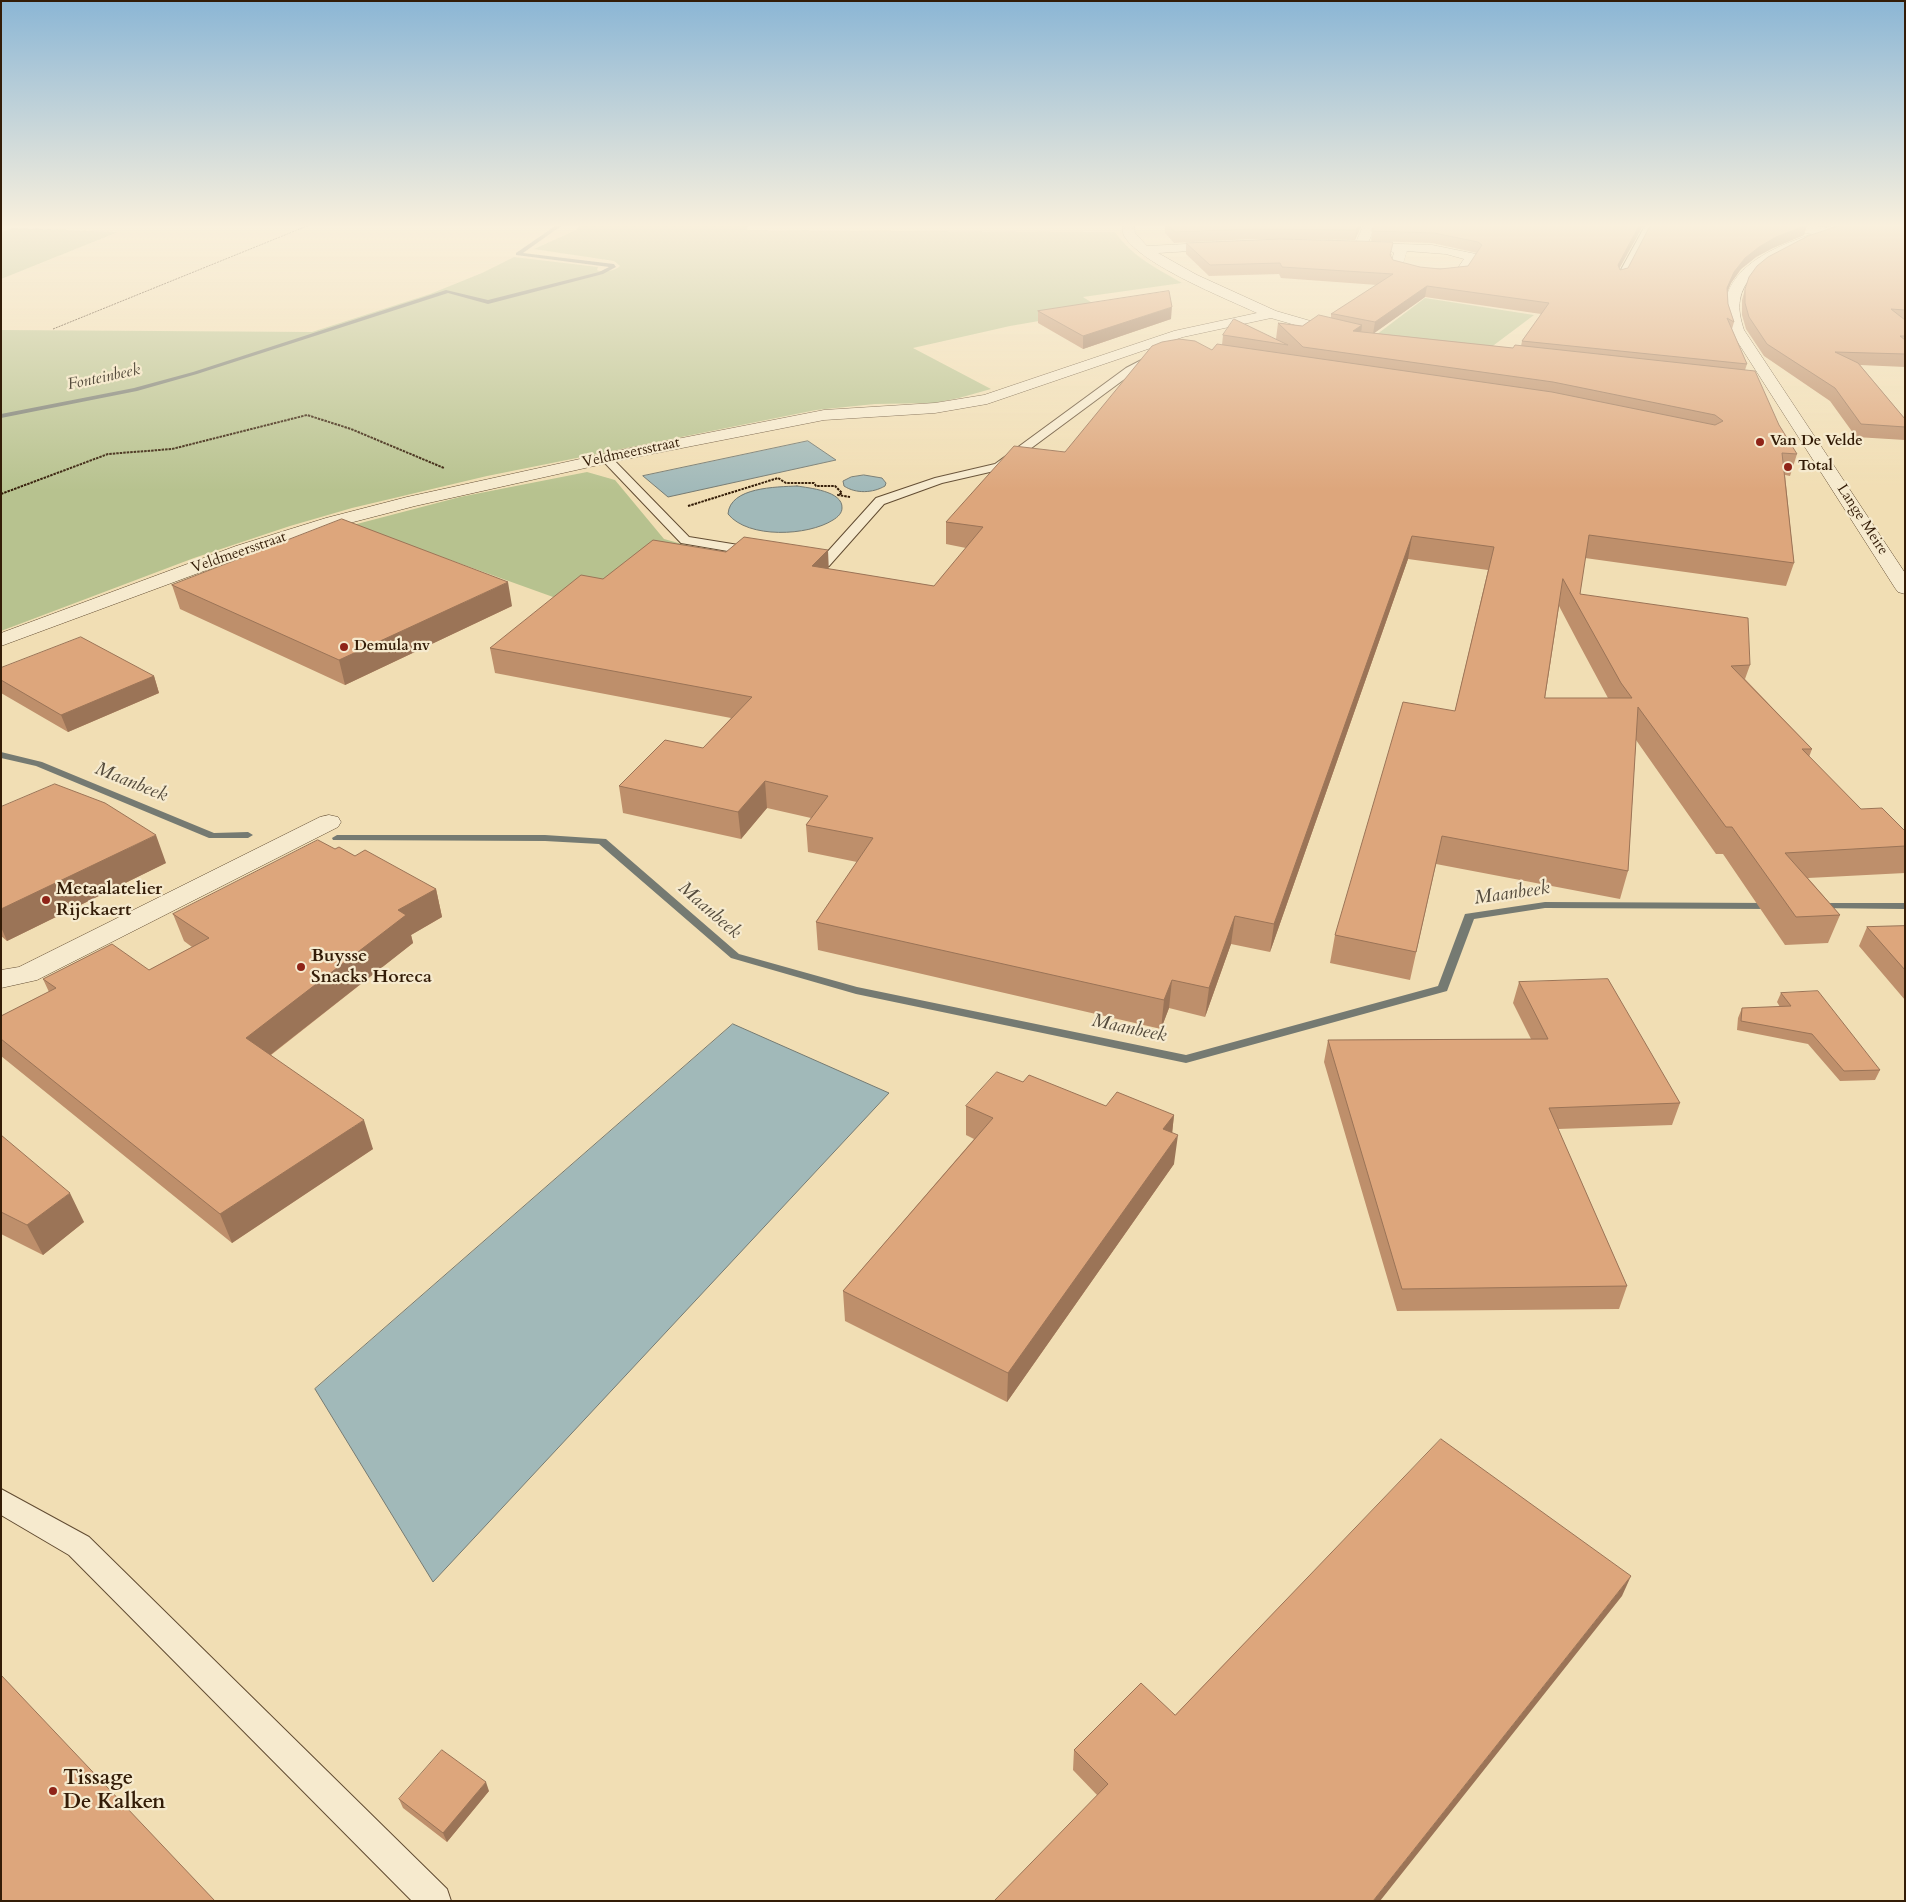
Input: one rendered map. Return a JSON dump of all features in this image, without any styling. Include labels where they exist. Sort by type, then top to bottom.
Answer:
[{"type":"street","name":"Lange Meire","points":[[1732,313],[1738,330],[1905,588]]},
{"type":"street","points":[[1271,314],[1330,332],[1357,337]]},
{"type":"street","name":"Veldmeersstraat","points":[[1,640],[242,550],[332,522],[413,501],[606,458],[824,415],[935,408],[987,399],[1179,334],[1271,314]]},
{"type":"street","points":[[1756,385],[1776,387]]},
{"type":"street","points":[[1,979],[27,974],[329,822]]},
{"type":"lane","points":[[796,558],[824,563],[880,502],[939,480],[999,467],[1148,359],[1169,354]]},
{"type":"lane","points":[[606,458],[684,540],[768,554]]},
{"type":"lane","points":[[1,1501],[79,1546],[435,1901]]},
{"type":"path","points":[[52,329],[92,313]]},
{"type":"path","points":[[1,494],[108,454],[172,449],[307,415],[351,429],[456,473],[481,486]]},
{"type":"path","points":[[688,506],[778,478],[786,483],[814,483],[816,486],[835,486],[842,493],[838,495],[880,502]]},
{"type":"green space","points":[[372,313],[1087,313],[1010,326],[913,348],[991,389],[934,403],[875,404],[816,410],[487,476],[352,508],[290,526],[194,558],[1,631],[1,330],[312,332]]},
{"type":"green space","points":[[1405,313],[1520,313],[1534,315],[1486,351],[1376,335]]},
{"type":"green space","points":[[587,472],[615,480],[664,539],[711,552],[567,602],[353,525],[460,497]]},
{"type":"water","points":[[808,441],[836,460],[668,497],[643,476]]},
{"type":"water","points":[[864,475],[882,478],[886,483],[885,486],[864,492],[844,486],[843,481],[851,477]]},
{"type":"water","points":[[797,486],[824,491],[837,498],[841,502],[842,508],[838,516],[822,525],[809,529],[779,532],[749,528],[737,522],[728,514],[731,505],[737,498],[745,494],[766,488]]},
{"type":"water","points":[[733,1024],[889,1093],[433,1582],[315,1389]]},
{"type":"building","points":[[1041,313],[1154,313],[1083,336]]},
{"type":"building","points":[[1333,313],[1388,313],[1375,322],[1331,314]]},
{"type":"building","points":[[1542,313],[1731,313],[1734,322],[1727,318],[1747,364],[1522,341]]},
{"type":"building","points":[[1748,313],[1896,313],[1905,320],[1905,336],[1900,336],[1905,340],[1905,354],[1835,352],[1858,363],[1905,419],[1905,427],[1861,424],[1835,388],[1767,344]]},
{"type":"building","points":[[1319,315],[1362,325],[1353,331],[1513,348],[1515,345],[1755,371],[1779,425],[1797,454],[1782,453],[1794,563],[1589,535],[1580,594],[1748,618],[1750,665],[1731,666],[1812,749],[1802,749],[1861,809],[1882,808],[1905,831],[1905,846],[1785,853],[1840,915],[1796,917],[1732,827],[1726,827],[1638,707],[1628,871],[1442,836],[1416,952],[1335,935],[1403,702],[1455,711],[1494,547],[1412,536],[1274,924],[1235,916],[1209,988],[1172,980],[1164,1000],[816,922],[873,838],[806,825],[828,796],[765,781],[738,812],[619,786],[665,740],[703,748],[752,697],[490,648],[581,575],[603,579],[653,540],[726,552],[744,537],[828,550],[812,566],[934,586],[983,527],[946,522],[1014,446],[1065,452],[1152,346],[1162,342],[1179,339],[1195,341],[1212,350],[1217,344],[1552,392],[1715,425],[1723,421],[1715,415],[1553,382],[1303,347],[1278,323],[1302,326]],"holes":[[[1563,579],[1621,683],[1632,698],[1545,698]]]},
{"type":"building","points":[[1234,319],[1288,345],[1223,335]]},
{"type":"building","name":"Demula nv","points":[[342,519],[508,582],[339,660],[172,585]]},
{"type":"building","points":[[81,637],[154,676],[61,715],[1,680],[1,668]]},
{"type":"building","points":[[55,784],[105,803],[156,835],[1,909],[1,807]]},
{"type":"building","points":[[318,840],[335,849],[339,847],[355,856],[365,850],[436,889],[398,910],[406,915],[246,1038],[364,1120],[220,1214],[1,1039],[1,1016],[56,988],[43,979],[112,944],[149,970],[209,938],[173,914]]},
{"type":"building","points":[[1905,926],[1905,970],[1867,927]]},
{"type":"building","points":[[1608,979],[1680,1103],[1549,1108],[1627,1286],[1402,1289],[1328,1040],[1548,1039],[1519,982]]},
{"type":"building","points":[[1818,991],[1880,1070],[1844,1071],[1812,1034],[1741,1021],[1742,1008],[1791,1006],[1781,993]]},
{"type":"building","points":[[997,1072],[1023,1082],[1029,1075],[1106,1106],[1117,1092],[1174,1115],[1163,1129],[1178,1135],[1008,1373],[843,1291],[993,1118],[966,1106]]},
{"type":"building","points":[[1,1135],[70,1193],[27,1225],[1,1212]]},
{"type":"building","points":[[1441,1439],[1631,1576],[1373,1901],[994,1901],[1108,1784],[1074,1750],[1141,1683],[1175,1715]]},
{"type":"building","name":"Tissage De Kalken","points":[[1,1675],[215,1901],[1,1901]]},
{"type":"building","points":[[442,1750],[486,1782],[443,1833],[399,1799]]},
{"type":"waterway","name":"Fonteinbeek","points":[[1,416],[135,390],[195,373],[381,313]]},
{"type":"waterway","name":"Maanbeek","points":[[1,755],[39,764],[213,836],[248,835]]},
{"type":"waterway","name":"Maanbeek","points":[[337,838],[545,838],[602,841],[735,956],[856,990],[1186,1059],[1443,988],[1469,916],[1545,905],[1774,906]]},
{"type":"waterway","name":"Maanbeek","points":[[1817,906],[1905,906]]},
{"type":"place","name":"Van De Velde","points":[[1760,442]]},
{"type":"place","name":"Total","points":[[1788,467]]},
{"type":"place","name":"Demula nv","points":[[344,647]]},
{"type":"place","name":"Metaalatelier Rijckaert","points":[[46,900]]},
{"type":"place","name":"Buysse Snacks Horeca","points":[[301,967]]},
{"type":"place","name":"Tissage De Kalken","points":[[53,1791]]}]
